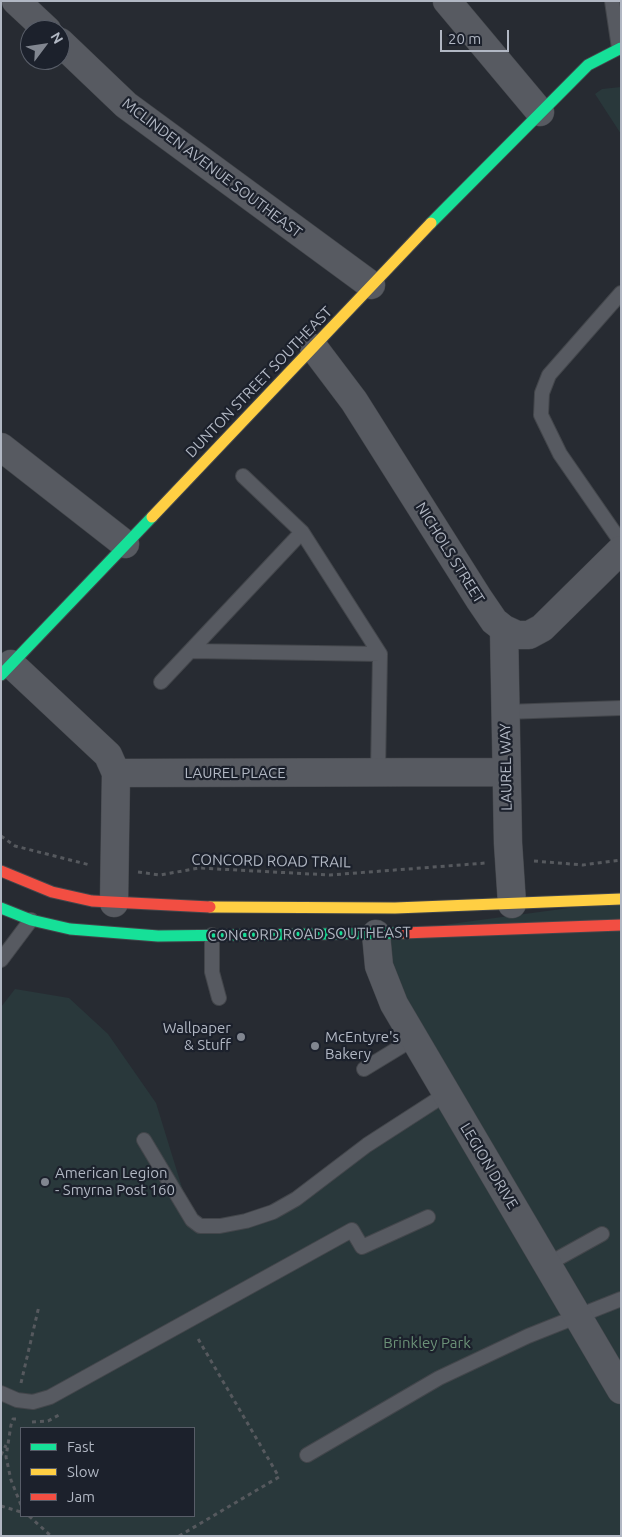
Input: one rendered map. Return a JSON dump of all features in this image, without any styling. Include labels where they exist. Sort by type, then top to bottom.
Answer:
[{"type":"main road","name":"DUNTON STREET SOUTHEAST","points":[[6,670],[314,348],[371,285],[540,112],[588,65],[620,48]]},
{"type":"main road","name":"CONCORD ROAD SOUTHEAST","points":[[1,871],[52,892],[92,901],[176,907],[299,908],[512,904],[621,899]]},
{"type":"main road","name":"CONCORD ROAD SOUTHEAST","points":[[1,908],[31,920],[70,930],[110,933],[212,935],[376,934],[621,925]]},
{"type":"street","points":[[16,1],[36,20]]},
{"type":"street","points":[[447,1],[540,112]]},
{"type":"street","name":"MCLINDEN AVENUE SOUTHEAST","points":[[70,52],[126,105],[371,285]]},
{"type":"street","name":"NICHOLS STREET","points":[[314,348],[354,401],[479,599],[494,621],[504,630]]},
{"type":"street","points":[[1,447],[126,544]]},
{"type":"street","points":[[504,630],[517,635],[529,635],[542,628],[621,550]]},
{"type":"street","name":"LAUREL WAY","points":[[504,630],[506,772],[512,904]]},
{"type":"street","points":[[6,670],[108,755],[116,774],[114,903]]},
{"type":"street","name":"LAUREL PLACE","points":[[116,774],[506,772]]},
{"type":"street","name":"LEGION DRIVE","points":[[376,934],[379,966],[394,1004],[621,1390]]},
{"type":"lane","points":[[612,1],[620,48]]},
{"type":"lane","points":[[621,293],[549,375],[542,393],[541,415],[560,454],[621,542]]},
{"type":"lane","points":[[242,476],[302,532],[380,654],[378,772]]},
{"type":"lane","points":[[161,682],[302,532]]},
{"type":"lane","points":[[191,651],[380,654]]},
{"type":"lane","points":[[505,712],[621,708]]},
{"type":"lane","points":[[1,960],[31,920]]},
{"type":"lane","points":[[212,935],[212,972],[219,998]]},
{"type":"lane","points":[[364,1068],[414,1038]]},
{"type":"lane","points":[[144,1140],[192,1220],[200,1226],[220,1226],[246,1221],[273,1212],[296,1200],[367,1145],[446,1094]]},
{"type":"lane","points":[[1,1393],[18,1400],[33,1402],[50,1396],[352,1230],[362,1247],[428,1217]]},
{"type":"lane","points":[[548,1264],[602,1234]]},
{"type":"lane","points":[[307,1455],[439,1378],[513,1342],[621,1299]]},
{"type":"path","points":[[1,836],[15,846],[77,864],[93,866]]},
{"type":"path","points":[[528,861],[583,865],[621,860]]},
{"type":"path","name":"CONCORD ROAD TRAIL","points":[[137,872],[160,875],[199,868],[330,875],[494,863]]},
{"type":"path","points":[[20,1388],[39,1306]]},
{"type":"path","points":[[179,1536],[279,1477],[197,1336],[188,1341]]},
{"type":"path","points":[[28,1422],[48,1421],[62,1414]]},
{"type":"path","points":[[20,1420],[13,1419],[7,1443],[6,1457],[11,1480],[20,1502]]},
{"type":"path","points":[[1,1455],[7,1443]]},
{"type":"path","points":[[1,1506],[20,1512]]},
{"type":"path","points":[[30,1517],[51,1536]]},
{"type":"green space","points":[[621,87],[621,134],[595,94],[602,89]]},
{"type":"green space","name":"Brinkley Park","points":[[621,901],[621,1536],[1,1536],[1,1007],[15,989],[69,998],[108,1034],[156,1103],[192,1220],[200,1226],[273,1212],[446,1094],[376,934]]},
{"type":"traffic: fast","points":[[431,223],[588,65],[621,48]]},
{"type":"traffic: fast","points":[[1,675],[152,517]]},
{"type":"traffic: fast","points":[[1,908],[31,920],[70,929],[158,936],[403,933]]},
{"type":"traffic: slow","points":[[152,517],[431,223]]},
{"type":"traffic: slow","points":[[210,907],[395,908],[621,899]]},
{"type":"traffic: jam","points":[[1,871],[52,892],[92,901],[210,907]]},
{"type":"traffic: jam","points":[[403,933],[621,925]]},
{"type":"place","name":"Wallpaper & Stuff","points":[[241,1037]]},
{"type":"place","name":"McEntyre's Bakery","points":[[315,1046]]},
{"type":"place","name":"American Legion - Smyrna Post 160","points":[[45,1182]]}]
